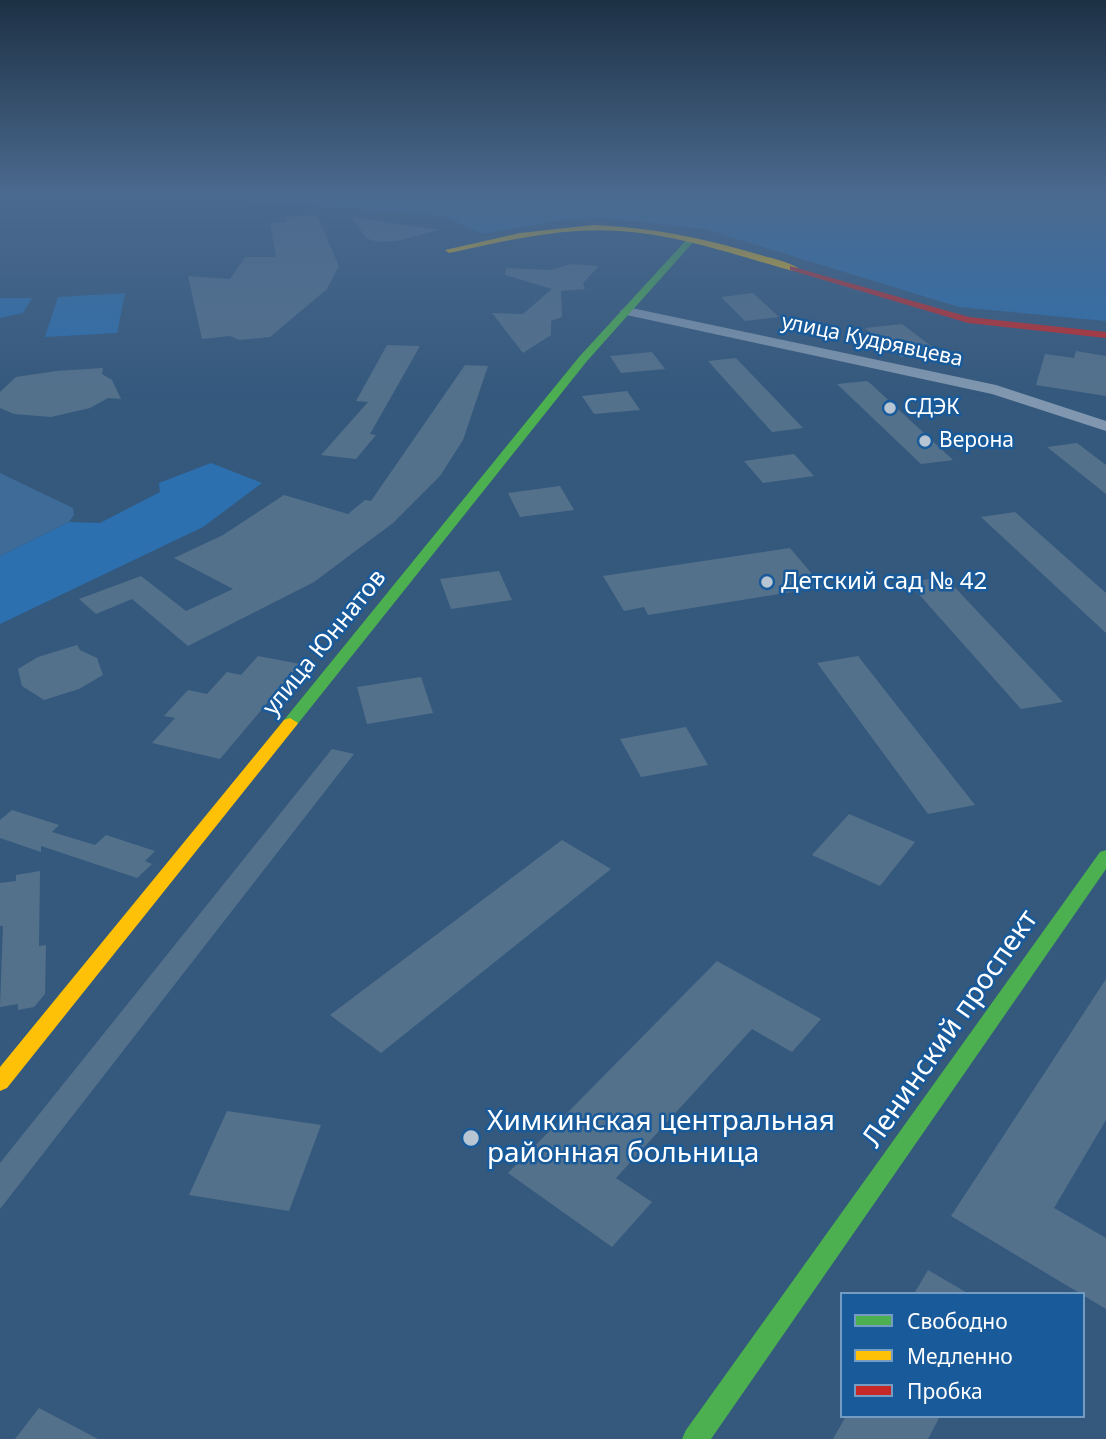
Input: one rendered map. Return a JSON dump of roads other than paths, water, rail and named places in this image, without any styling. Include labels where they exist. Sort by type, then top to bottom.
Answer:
[{"type":"street","name":"улица Юннатов","points":[[0,1082],[583,359],[672,261]]},
{"type":"street","points":[[768,261],[980,323],[1106,335]]},
{"type":"street","name":"улица Кудрявцева","points":[[627,310],[996,390],[1106,426]]},
{"type":"street","name":"Ленинский проспект","points":[[695,1439],[1106,856]]},
{"type":"place","name":"СДЭК","points":[[890,408]]},
{"type":"place","name":"Верона","points":[[925,441]]},
{"type":"place","name":"Детский сад № 42","points":[[767,582]]},
{"type":"place","name":"Химкинская центральная районная больница","points":[[471,1138]]}]
